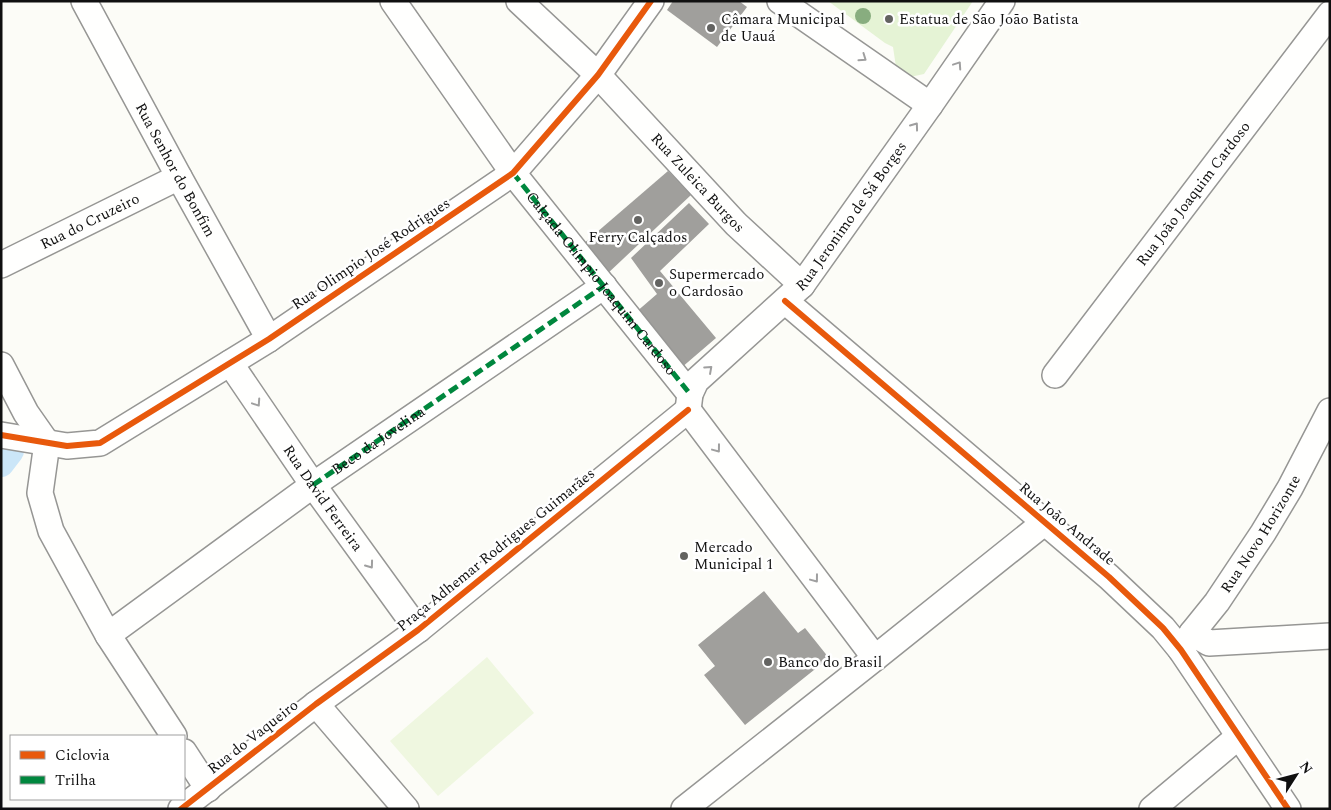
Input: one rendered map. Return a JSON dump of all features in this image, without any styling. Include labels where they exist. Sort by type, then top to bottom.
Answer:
[{"type":"street","name":"Rua Senhor do Bonfim","points":[[84,1],[178,177],[269,339]]},
{"type":"street","name":"Calçada Olímpio Joaquim Cardoso","points":[[393,1],[513,173],[604,286],[689,402]]},
{"type":"street","name":"Rua Zuleica Burgos","points":[[519,1],[598,75],[736,224],[794,293]]},
{"type":"street","name":"Rua Olimpio José Rodrigues","points":[[1,435],[67,446],[100,442],[269,339],[513,173],[598,75],[651,1]]},
{"type":"street","points":[[780,1],[930,105]]},
{"type":"street","name":"Rua Jeronimo de Sá Borges","points":[[689,402],[696,382],[794,293],[930,105],[1002,1]]},
{"type":"street","name":"Rua João Joaquim Cardoso","points":[[1055,375],[1330,14]]},
{"type":"street","name":"Rua do Cruzeiro","points":[[1,265],[178,177]]},
{"type":"street","name":"Beco da Jovelina","points":[[108,635],[313,485],[604,286]]},
{"type":"street","name":"Rua João Andrade","points":[[794,293],[1044,522],[1131,597],[1163,628],[1186,642],[1238,737],[1288,809]]},
{"type":"street","name":"Rua David Ferreira","points":[[230,363],[313,485],[418,630]]},
{"type":"street","points":[[1,365],[26,413],[47,443],[40,493],[51,531],[108,635],[173,735]]},
{"type":"street","points":[[689,402],[875,658]]},
{"type":"street","name":"Praça Adhemar Rodrigues Guimarães","points":[[316,704],[418,630],[689,402]]},
{"type":"street","name":"Rua Novo Horizonte","points":[[1186,642],[1217,602],[1263,533],[1290,488],[1330,411]]},
{"type":"street","points":[[684,809],[1044,522]]},
{"type":"street","points":[[1186,642],[1209,643],[1330,636]]},
{"type":"street","points":[[316,704],[406,809]]},
{"type":"street","name":"Rua do Vaqueiro","points":[[181,809],[316,704]]},
{"type":"street","points":[[1152,809],[1238,737]]},
{"type":"street","points":[[185,754],[208,789]]},
{"type":"green space","points":[[828,1],[973,1],[924,74],[910,77],[896,67],[893,47]]},
{"type":"green space","points":[[487,657],[534,713],[438,796],[390,741]]},
{"type":"building","name":"Câmara Municipal de Uauá","points":[[673,1],[739,1],[747,7],[717,47],[667,10]]},
{"type":"building","name":"Ferry Calçados","points":[[668,171],[691,195],[606,275],[582,245]]},
{"type":"building","name":"Supermercado o Cardosão","points":[[689,203],[709,224],[660,271],[716,338],[681,368],[635,313],[657,294],[631,258]]},
{"type":"building","name":"Banco do Brasil","points":[[764,591],[798,633],[805,628],[829,658],[745,725],[704,675],[715,666],[698,645]]},
{"type":"waterway","points":[[1,464],[11,451]]},
{"type":"marked path","points":[[513,173],[690,394]]},
{"type":"marked path","points":[[313,485],[604,286]]},
{"type":"cycle path","points":[[1,435],[67,446],[100,443],[269,339],[513,173],[598,75],[651,1]]},
{"type":"cycle path","points":[[785,301],[1109,577],[1163,628],[1181,650],[1288,809]]},
{"type":"cycle path","points":[[181,809],[316,704],[418,630],[688,410]]},
{"type":"place","name":"Estatua de São João Batista","points":[[889,19]]},
{"type":"place","name":"Câmara Municipal de Uauá","points":[[711,28]]},
{"type":"place","name":"Ferry Calçados","points":[[638,220]]},
{"type":"place","name":"Supermercado o Cardosão","points":[[659,283]]},
{"type":"place","name":"Mercado Municipal 1","points":[[684,556]]},
{"type":"place","name":"Banco do Brasil","points":[[768,662]]}]
